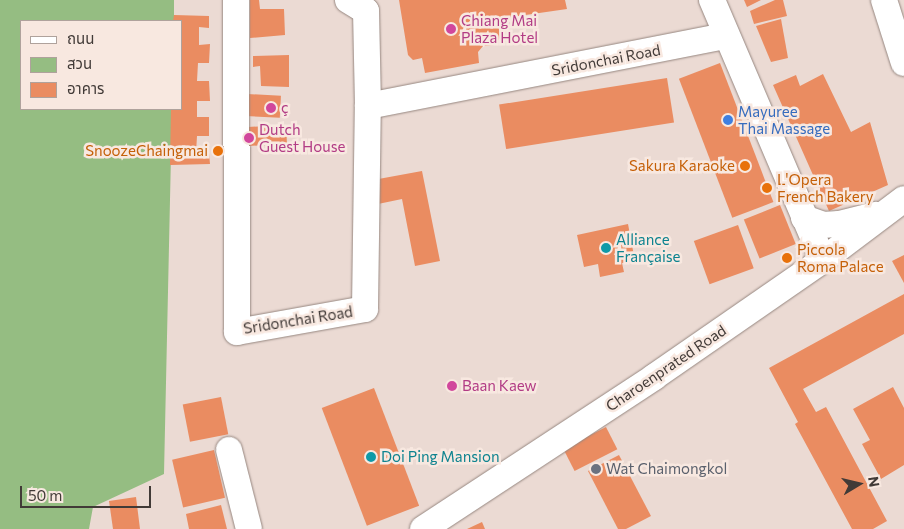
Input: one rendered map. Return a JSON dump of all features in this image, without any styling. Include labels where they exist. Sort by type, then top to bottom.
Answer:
[{"type":"street","name":"Sridonchai Road","points":[[236,0],[237,332],[365,308],[368,106],[366,11],[348,0]]},
{"type":"street","points":[[712,0],[823,260]]},
{"type":"street","points":[[884,0],[904,63]]},
{"type":"street","name":"Sridonchai Road","points":[[368,106],[726,36]]},
{"type":"street","points":[[804,218],[823,225],[839,224],[894,206]]},
{"type":"street","name":"Charoenprated Road","points":[[423,529],[654,377],[823,260],[894,206]]},
{"type":"street","points":[[229,450],[249,529]]},
{"type":"green space","points":[[0,0],[174,0],[174,20],[20,20],[20,110],[172,110],[164,474],[93,507],[89,529],[0,529]]},
{"type":"building","points":[[250,0],[259,0],[260,9],[284,9],[285,35],[250,38]]},
{"type":"building","name":"Chiang Mai Plaza Hotel","points":[[399,0],[565,0],[567,9],[498,19],[500,38],[494,45],[483,46],[478,52],[479,63],[425,73],[422,58],[413,60],[408,55]]},
{"type":"building","points":[[744,0],[761,0],[747,7]]},
{"type":"building","points":[[775,0],[783,0],[787,16],[754,24],[750,11]]},
{"type":"building","points":[[174,15],[209,16],[209,28],[199,27],[199,45],[210,44],[209,63],[198,63],[197,81],[209,81],[210,101],[197,101],[197,117],[209,117],[209,136],[197,136],[196,153],[209,153],[210,164],[170,165],[171,110],[182,110],[182,20],[173,20]]},
{"type":"building","points":[[781,19],[788,58],[771,62],[756,26]]},
{"type":"building","points":[[289,55],[289,87],[261,86],[260,66],[253,67],[253,56]]},
{"type":"building","points":[[720,63],[773,202],[732,218],[679,79]]},
{"type":"building","points":[[823,74],[851,132],[870,122],[888,185],[829,211],[773,85],[796,75],[800,86]]},
{"type":"building","points":[[667,78],[674,122],[506,149],[499,105]]},
{"type":"building","points":[[247,94],[281,96],[280,118],[246,116]]},
{"type":"building","points":[[286,125],[287,144],[245,146],[244,127]]},
{"type":"building","points":[[422,171],[440,261],[415,266],[402,199],[378,204],[373,180]]},
{"type":"building","points":[[780,205],[796,244],[760,259],[744,220]]},
{"type":"building","name":"Alliance Française","points":[[628,224],[635,261],[622,263],[624,272],[600,277],[598,264],[584,267],[577,235]]},
{"type":"building","points":[[738,225],[754,268],[710,284],[694,241]]},
{"type":"building","points":[[904,255],[904,283],[892,261]]},
{"type":"building","points":[[904,294],[904,334],[803,389],[816,412],[826,407],[887,521],[873,529],[852,529],[795,424],[798,422],[769,368]]},
{"type":"building","points":[[893,387],[904,408],[904,465],[881,479],[862,444],[870,440],[853,409]]},
{"type":"building","name":"Doi Ping Mansion","points":[[374,388],[419,506],[367,526],[322,408]]},
{"type":"building","points":[[221,397],[228,434],[190,442],[183,404]]},
{"type":"building","points":[[606,427],[617,449],[575,471],[563,449]]},
{"type":"building","points":[[214,450],[225,498],[183,507],[172,460]]},
{"type":"building","points":[[619,455],[651,516],[626,529],[618,529],[588,471]]},
{"type":"building","points":[[136,497],[140,529],[113,529],[109,501]]},
{"type":"building","points":[[221,505],[227,529],[189,529],[186,514]]},
{"type":"building","points":[[482,522],[485,529],[467,529]]},
{"type":"place","name":"Chiang Mai Plaza Hotel","points":[[451,29]]},
{"type":"place","name":"ç","points":[[271,108]]},
{"type":"place","name":"Mayuree Thai Massage","points":[[728,120]]},
{"type":"place","name":"Dutch Guest House","points":[[249,138]]},
{"type":"place","name":"SnoozeChaingmai","points":[[218,151]]},
{"type":"place","name":"Sakura Karaoke","points":[[745,166]]},
{"type":"place","name":"L'Opera French Bakery","points":[[767,188]]},
{"type":"place","name":"Alliance Française","points":[[606,248]]},
{"type":"place","name":"Piccola Roma Palace","points":[[787,258]]},
{"type":"place","name":"Baan Kaew","points":[[452,386]]},
{"type":"place","name":"Doi Ping Mansion","points":[[371,457]]},
{"type":"place","name":"Wat Chaimongkol","points":[[596,469]]}]
